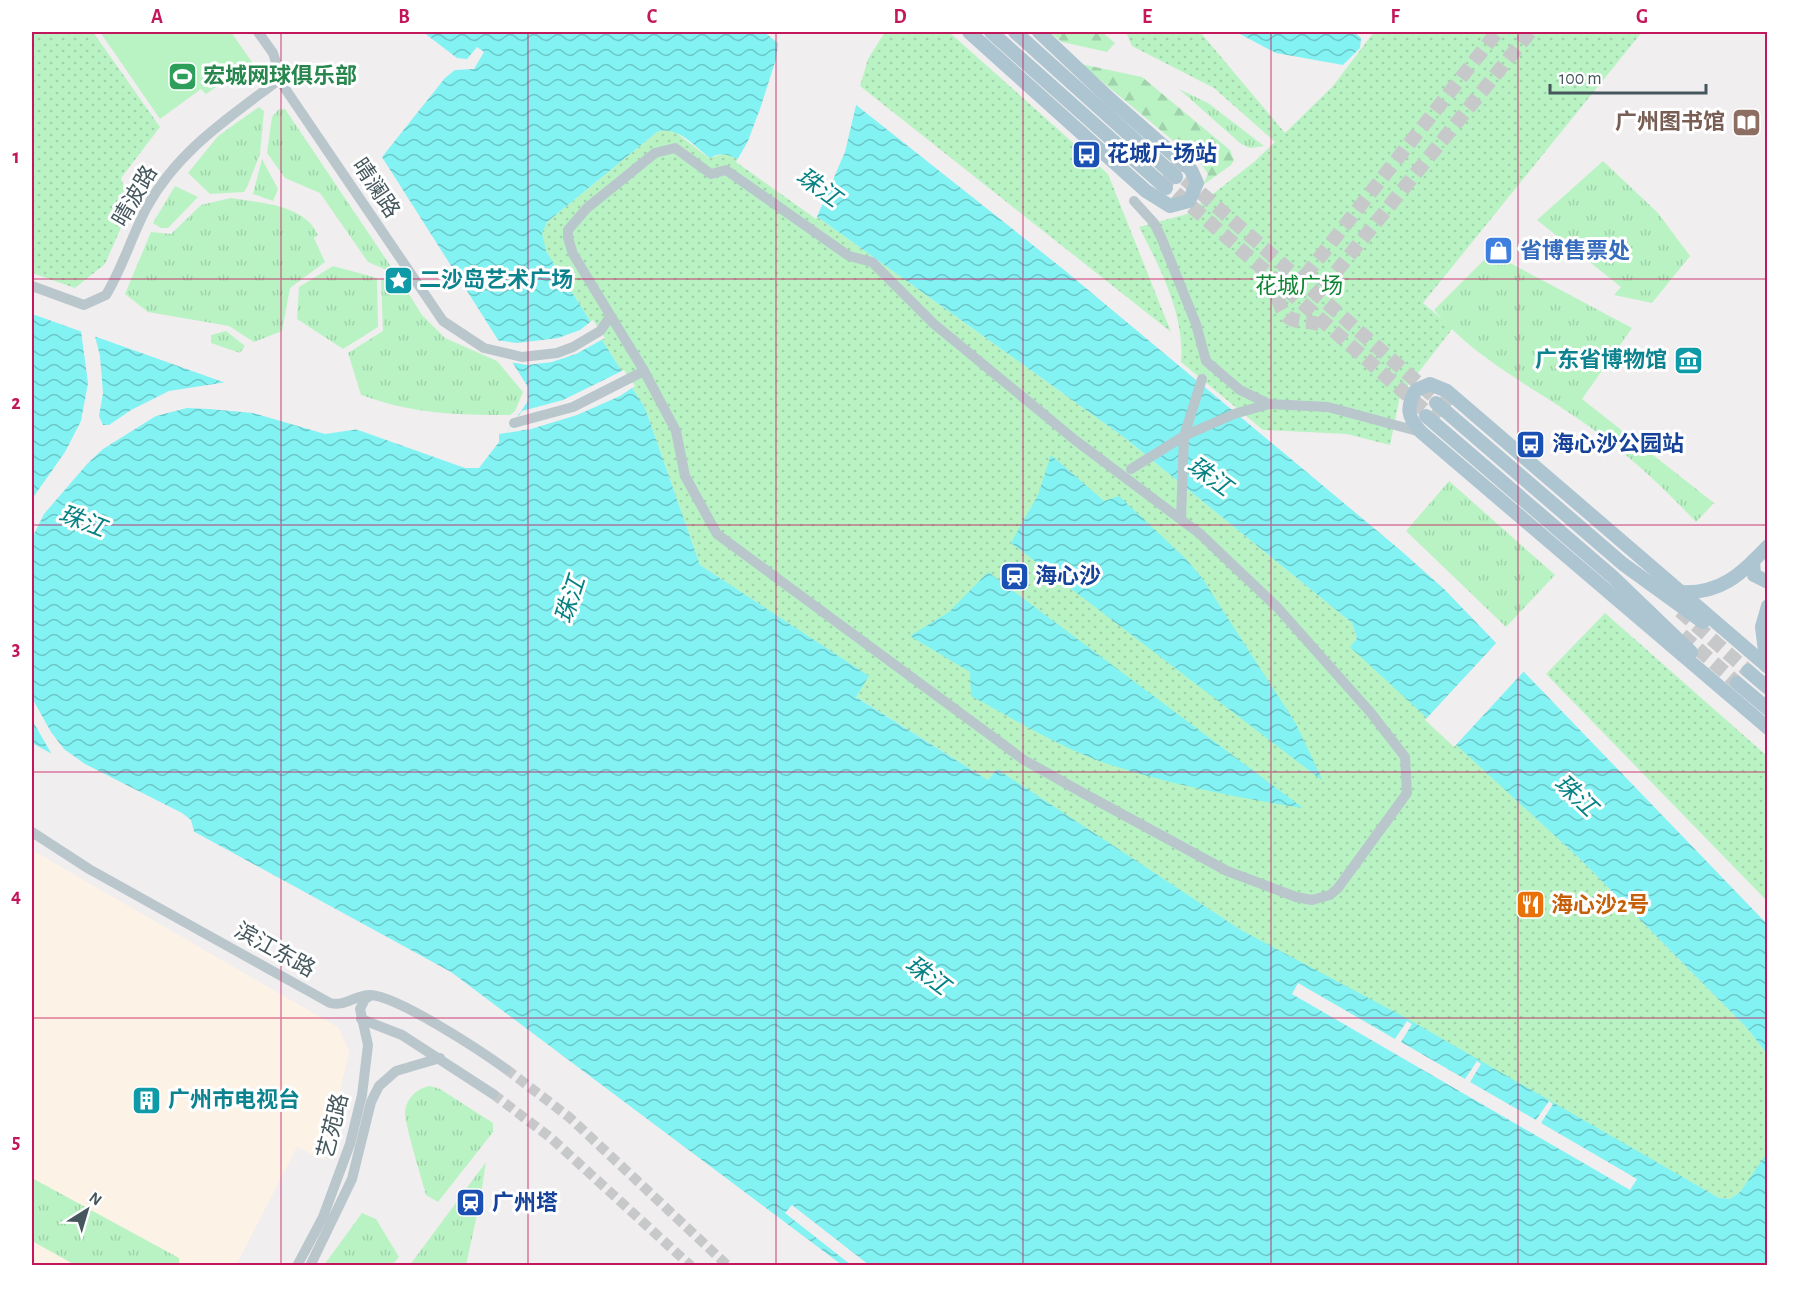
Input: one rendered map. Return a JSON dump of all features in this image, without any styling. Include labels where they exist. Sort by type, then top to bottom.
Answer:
[{"type":"main road","points":[[969,32],[1146,192],[1170,206],[1189,201],[1197,183],[1191,170],[1039,32]]},
{"type":"main road","points":[[991,32],[1166,188]]},
{"type":"main road","points":[[1015,32],[1176,177]]},
{"type":"main road","points":[[1767,666],[1678,592],[1465,406],[1437,386],[1423,386],[1416,390],[1411,399],[1409,415],[1420,432],[1732,688],[1767,709]]},
{"type":"main road","points":[[1436,403],[1656,590],[1694,616],[1734,639]]},
{"type":"main road","points":[[1426,416],[1614,577],[1732,688],[1767,728]]},
{"type":"main road","points":[[1656,590],[1702,592],[1714,588],[1728,582],[1754,561],[1767,546]]},
{"type":"main road","points":[[1754,561],[1754,575],[1767,582]]},
{"type":"main road","points":[[1767,606],[1762,627],[1767,666]]},
{"type":"main road","points":[[1748,671],[1767,688]]},
{"type":"street","name":"晴澜路","points":[[258,32],[273,53],[280,79],[443,321],[484,348],[522,357],[557,353],[582,343],[607,321]]},
{"type":"street","name":"晴波路","points":[[32,286],[84,305],[98,301],[106,295],[148,204],[166,177],[201,138],[280,79]]},
{"type":"street","points":[[675,148],[711,174],[726,170],[849,256],[872,262],[934,324],[1075,440],[1127,472],[1182,513],[1277,607],[1371,713],[1405,757],[1407,793],[1352,872],[1330,895],[1312,900],[1296,897],[1227,871],[1024,760],[717,534],[685,476],[676,431],[644,371],[607,321],[573,254],[568,230],[587,208],[655,153],[675,148]]},
{"type":"street","points":[[1134,201],[1154,223],[1161,237],[1196,324],[1206,362],[1184,436],[1182,513]]},
{"type":"street","points":[[1206,362],[1240,390],[1269,404]]},
{"type":"street","points":[[514,423],[573,407],[644,371]]},
{"type":"street","points":[[1127,472],[1184,436],[1242,412],[1269,404],[1328,407],[1420,432]]},
{"type":"street","name":"滨江东路","points":[[32,832],[98,875],[330,1003],[343,1004],[362,996],[373,996]]},
{"type":"street","points":[[493,1094],[402,1035],[361,1019],[361,1004],[368,996],[373,996],[412,1012],[506,1069]]},
{"type":"street","name":"艺苑路","points":[[297,1266],[327,1208],[352,1136],[368,1050],[367,1033],[361,1019]]},
{"type":"street","name":"艺苑路","points":[[310,1266],[352,1179],[371,1102],[379,1086],[396,1071],[440,1058]]},
{"type":"shaded area","points":[[32,850],[339,1028],[349,1052],[324,1160],[297,1147],[236,1265],[32,1265]]},
{"type":"green space","points":[[32,32],[93,32],[160,127],[121,178],[125,191],[134,198],[105,264],[75,288],[32,273]]},
{"type":"green space","name":"宏城网球俱乐部","points":[[100,32],[231,32],[252,62],[206,94],[201,89],[160,119]]},
{"type":"green space","points":[[885,32],[949,32],[1108,174],[1171,332],[860,86],[868,59]]},
{"type":"green space","points":[[1049,32],[1102,32],[1115,43],[1107,52],[1062,42]]},
{"type":"green space","name":"花城广场","points":[[1126,32],[1200,32],[1285,133],[1333,86],[1374,32],[1642,32],[1423,303],[1453,328],[1400,396],[1390,445],[1347,434],[1263,430],[1181,362],[1181,344],[1175,309],[1163,275],[1139,227],[1187,214],[1254,162],[1275,142],[1214,88],[1132,46]]},
{"type":"green space","points":[[1081,64],[1142,77],[1230,150],[1234,160],[1231,165],[1203,185],[1208,174],[1201,164]]},
{"type":"green space","points":[[1179,89],[1208,103],[1264,146],[1250,148],[1241,144]]},
{"type":"green space","points":[[259,107],[264,111],[260,154],[247,187],[244,192],[210,194],[188,173],[218,136]]},
{"type":"green space","points":[[279,109],[285,109],[396,274],[368,262],[320,193],[285,178],[267,153],[272,117]]},
{"type":"green space","points":[[666,129],[674,131],[709,158],[726,153],[737,159],[1125,438],[1352,623],[1357,638],[1351,646],[1579,858],[1747,1028],[1767,1054],[1768,1153],[1740,1192],[1730,1199],[1719,1198],[1241,930],[997,770],[988,780],[855,696],[868,676],[700,565],[645,408],[546,251],[541,234],[547,222],[657,132]]},
{"type":"green space","points":[[262,159],[278,189],[273,201],[253,194]]},
{"type":"green space","points":[[1603,161],[1658,213],[1690,256],[1652,303],[1614,295],[1621,287],[1537,220]]},
{"type":"green space","points":[[175,186],[198,197],[168,228],[161,228],[153,223]]},
{"type":"green space","points":[[231,198],[280,207],[303,217],[318,235],[314,238],[325,262],[290,288],[282,331],[254,342],[229,326],[148,312],[125,294],[151,232],[171,234],[201,205]]},
{"type":"green space","points":[[1491,253],[1632,328],[1582,399],[1714,503],[1696,522],[1673,498],[1611,443],[1471,346],[1434,310]]},
{"type":"green space","points":[[333,266],[377,278],[378,327],[343,349],[297,319],[299,287]]},
{"type":"green space","points":[[381,279],[402,283],[422,315],[445,338],[497,361],[523,392],[515,411],[510,415],[435,412],[399,406],[361,395],[348,353],[383,331]]},
{"type":"green space","points":[[226,331],[245,346],[240,353],[211,343],[211,335]]},
{"type":"green space","points":[[1449,481],[1555,575],[1506,627],[1406,531]]},
{"type":"green space","points":[[1605,613],[1767,756],[1767,901],[1546,674]]},
{"type":"green space","points":[[430,1086],[440,1089],[493,1123],[493,1132],[438,1202],[426,1195],[405,1117],[408,1101],[421,1089]]},
{"type":"green space","points":[[486,1162],[466,1265],[410,1265]]},
{"type":"green space","points":[[32,1178],[179,1258],[179,1265],[75,1265],[32,1241]]},
{"type":"green space","points":[[362,1213],[376,1219],[399,1257],[392,1265],[324,1265]]},
{"type":"water","name":"珠江","points":[[423,32],[764,32],[1063,269],[1444,589],[1767,924],[1767,1054],[1747,1028],[1579,858],[1350,647],[1357,638],[1352,623],[1125,438],[737,159],[724,154],[710,158],[678,134],[671,131],[657,132],[547,222],[542,234],[546,251],[645,408],[700,565],[869,676],[856,697],[988,780],[997,769],[1241,930],[1406,1018],[1719,1198],[1730,1199],[1740,1192],[1767,1153],[1767,1265],[842,1265],[451,972],[32,743],[32,314],[465,468],[479,468],[499,442],[499,434],[506,433],[528,401],[528,387],[382,157],[445,78],[455,70],[474,69],[484,52],[477,47],[467,59],[457,58]]},
{"type":"water","points":[[1236,32],[1354,32],[1361,38],[1360,48],[1343,65],[1276,53]]},
{"type":"water","points":[[1051,455],[1104,501],[1119,496],[1186,559],[1202,578],[1296,724],[1323,781],[1011,543],[1038,495]]},
{"type":"water","points":[[988,572],[1303,808],[1206,790],[1111,765],[1057,742],[971,696],[970,672],[910,636],[949,612]]},
{"type":"pier","points":[[779,39],[857,101],[845,152],[816,219],[736,162],[748,141],[761,106],[776,59]]},
{"type":"pier","points":[[593,320],[605,338],[576,354],[552,362],[527,365],[509,362],[495,340],[517,343],[558,338],[580,330]]},
{"type":"pier","points":[[81,331],[95,336],[100,356],[103,393],[99,416],[103,425],[109,425],[131,410],[169,391],[227,382],[359,429],[325,434],[253,413],[209,409],[187,408],[156,416],[103,449],[88,463],[44,514],[32,538],[32,499],[65,452],[81,421],[88,383]]},
{"type":"pier","points":[[624,370],[635,386],[620,396],[577,415],[531,429],[506,433],[522,411],[563,400]]},
{"type":"pier","points":[[1498,641],[1526,669],[1454,747],[1425,720]]},
{"type":"pier","points":[[32,698],[51,732],[64,749],[85,764],[182,813],[191,820],[195,835],[54,758],[32,720]]},
{"type":"pier","points":[[1298,983],[1395,1039],[1407,1021],[1412,1024],[1401,1042],[1465,1079],[1477,1061],[1481,1064],[1470,1082],[1536,1120],[1549,1101],[1553,1104],[1541,1123],[1637,1179],[1630,1190],[1292,994]]},
{"type":"pier","points":[[792,1205],[869,1265],[851,1265],[785,1213]]},
{"type":"tunnel","points":[[1305,276],[1497,32]]},
{"type":"tunnel","points":[[1323,288],[1530,32]]},
{"type":"tunnel","points":[[1169,165],[1448,409]]},
{"type":"tunnel","points":[[1160,179],[1437,421]]},
{"type":"tunnel","points":[[1269,278],[1281,308],[1288,317],[1324,327]]},
{"type":"tunnel","points":[[1680,611],[1748,671]]},
{"type":"tunnel","points":[[1682,635],[1737,683]]},
{"type":"tunnel","points":[[506,1069],[569,1117],[728,1266]]},
{"type":"tunnel","points":[[493,1094],[551,1138],[691,1266]]},
{"type":"place","name":"宏城网球俱乐部","points":[[182,76]]},
{"type":"place","name":"广州图书馆","points":[[1746,122]]},
{"type":"place","name":"花城广场站","points":[[1086,154]]},
{"type":"place","name":"省博售票处","points":[[1499,251]]},
{"type":"place","name":"二沙岛艺术广场","points":[[398,280]]},
{"type":"place","name":"广东省博物馆","points":[[1688,360]]},
{"type":"place","name":"海心沙公园站","points":[[1531,444]]},
{"type":"place","name":"海心沙","points":[[1014,576]]},
{"type":"place","name":"海心沙2号","points":[[1530,905]]},
{"type":"place","name":"广州市电视台","points":[[147,1100]]},
{"type":"place","name":"广州塔","points":[[471,1203]]}]
